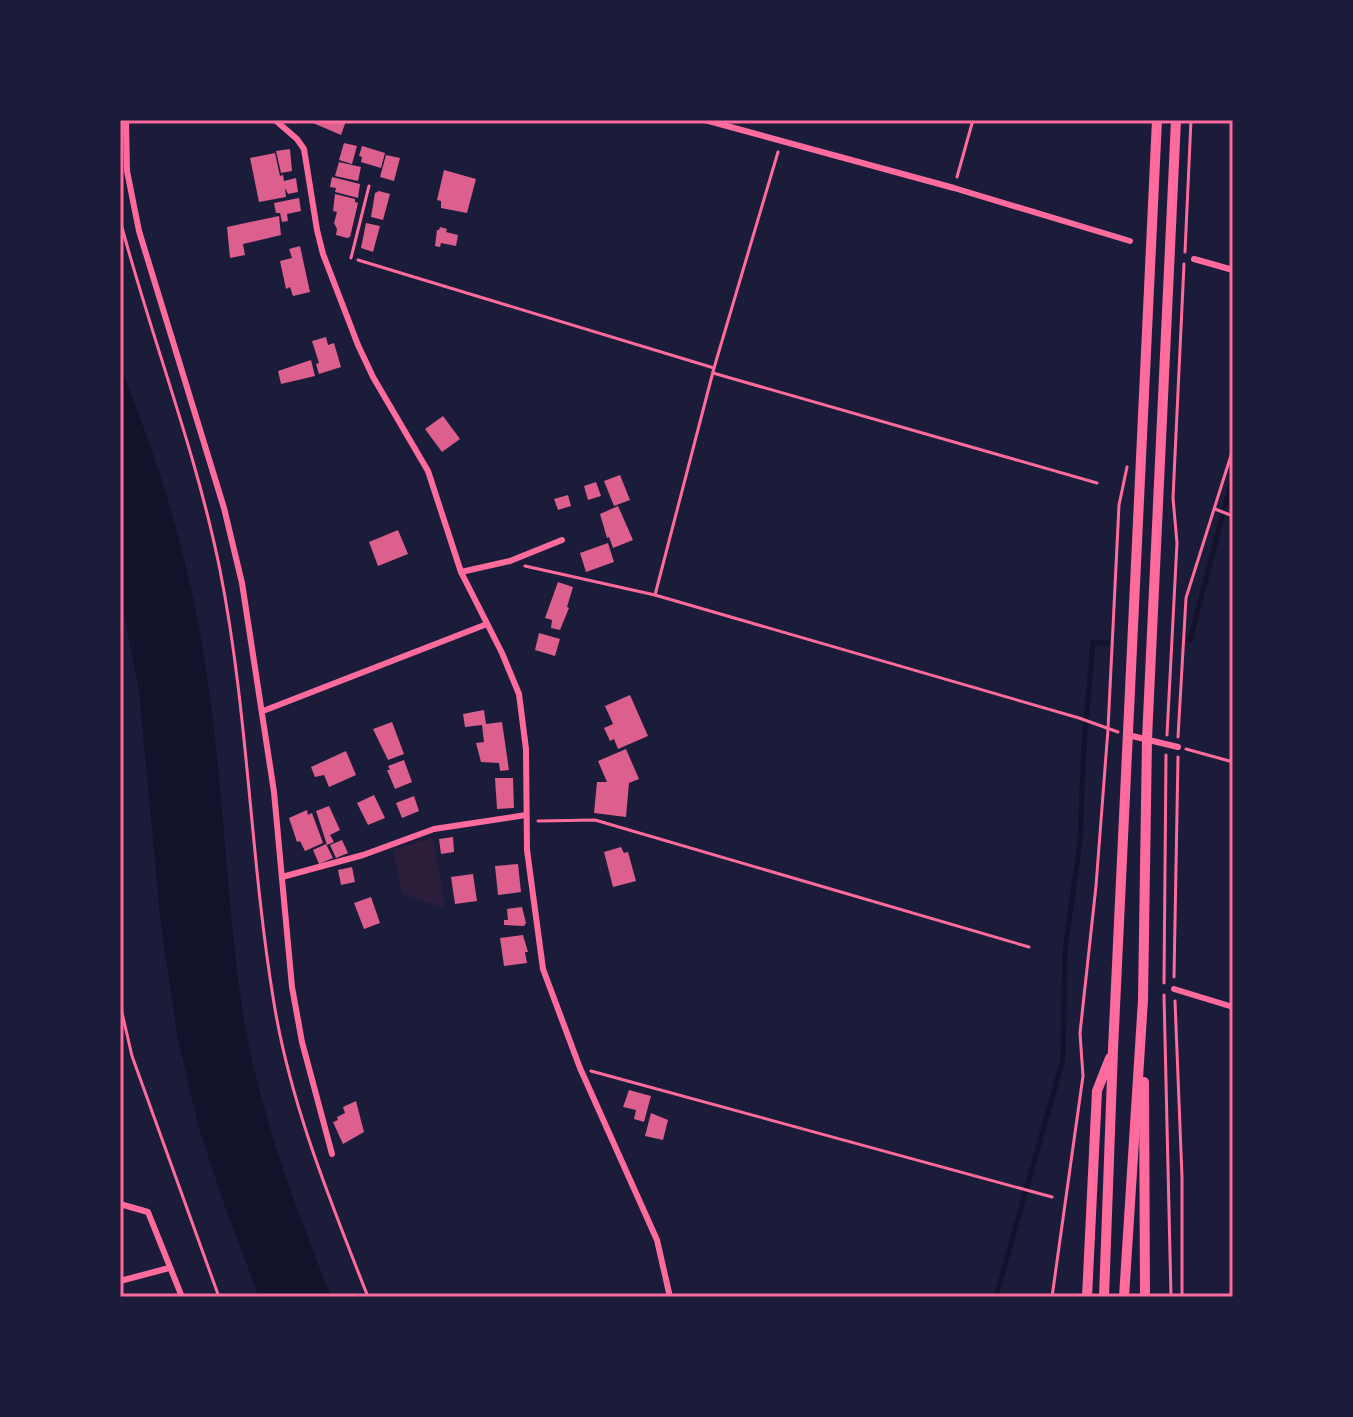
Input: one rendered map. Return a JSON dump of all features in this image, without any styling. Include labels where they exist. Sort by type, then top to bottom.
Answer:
[{"type":"highway","points":[[1104,1297],[1157,120]]},
{"type":"highway","points":[[1145,1297],[1143,1000],[1147,739],[1176,120]]},
{"type":"highway","points":[[1124,1297],[1143,1000]]},
{"type":"highway","points":[[1087,1297],[1097,1091],[1113,1049]]},
{"type":"street","points":[[126,120],[132,199],[234,546],[249,620],[263,711],[292,987],[302,1042],[332,1154]]},
{"type":"street","points":[[275,120],[304,149],[317,230],[327,264],[373,377],[428,471],[461,572],[519,694],[526,749],[526,818],[531,889],[543,969],[580,1068],[657,1240],[670,1297]]},
{"type":"street","points":[[705,120],[954,188],[1130,241]]},
{"type":"street","points":[[1194,259],[1233,270]]},
{"type":"street","points":[[461,572],[510,561],[562,540]]},
{"type":"street","points":[[263,711],[487,624]]},
{"type":"street","points":[[1128,735],[1178,747]]},
{"type":"street","points":[[282,877],[363,855],[434,829],[526,818]]},
{"type":"street","points":[[1174,989],[1233,1007]]},
{"type":"street","points":[[120,1204],[148,1212],[182,1297]]},
{"type":"street","points":[[120,1281],[169,1268]]},
{"type":"lane","points":[[351,258],[369,186]]},
{"type":"path","points":[[954,188],[973,120]]},
{"type":"path","points":[[1171,1297],[1164,961],[1165,744],[1176,558],[1173,498],[1191,120]]},
{"type":"path","points":[[655,595],[713,370],[781,142]]},
{"type":"path","points":[[120,220],[220,571],[234,650],[266,949],[280,1031],[307,1137],[368,1297]]},
{"type":"path","points":[[351,258],[713,370],[1097,483]]},
{"type":"path","points":[[1182,1297],[1182,1177],[1174,989],[1183,630],[1186,598],[1217,510],[1233,449]]},
{"type":"path","points":[[1052,1297],[1083,1076],[1080,1033],[1096,886],[1108,729],[1119,505],[1127,466]]},
{"type":"path","points":[[1217,510],[1233,516]]},
{"type":"path","points":[[510,561],[655,595],[1102,726]]},
{"type":"path","points":[[1178,747],[1233,762]]},
{"type":"path","points":[[526,818],[595,820],[1029,947]]},
{"type":"path","points":[[120,1004],[132,1056],[219,1297]]},
{"type":"path","points":[[580,1068],[1052,1197]]},
{"type":"shaded area","points":[[120,367],[162,480],[184,557],[201,636],[213,718],[237,972],[258,1087],[304,1228],[331,1297],[259,1297],[199,1128],[178,1040],[161,925],[139,691],[120,593]]},
{"type":"shaded area","points":[[433,837],[445,908],[402,894],[393,850]]},
{"type":"building","points":[[306,120],[345,120],[346,121],[341,135]]},
{"type":"building","points":[[344,143],[357,146],[352,164],[339,160]]},
{"type":"building","points":[[362,146],[385,153],[381,168],[361,162]]},
{"type":"building","points":[[290,149],[292,171],[281,173],[276,151]]},
{"type":"building","points":[[275,153],[280,176],[283,175],[284,181],[296,178],[298,192],[288,194],[285,188],[286,197],[259,202],[250,158]]},
{"type":"building","points":[[386,155],[400,158],[394,181],[380,177]]},
{"type":"building","points":[[339,162],[361,167],[358,181],[335,176]]},
{"type":"building","points":[[444,170],[476,179],[467,213],[441,208],[441,201],[437,200]]},
{"type":"building","points":[[332,177],[360,184],[358,198],[335,192],[336,188],[330,187]]},
{"type":"building","points":[[375,193],[390,194],[383,220],[371,217]]},
{"type":"building","points":[[335,194],[355,199],[358,203],[350,237],[347,238],[336,235],[334,223],[337,212],[333,211]]},
{"type":"building","points":[[299,198],[301,211],[287,214],[288,221],[282,222],[274,203]]},
{"type":"building","points":[[279,216],[281,235],[243,244],[245,255],[230,258],[227,227]]},
{"type":"building","points":[[366,223],[380,226],[373,252],[361,248]]},
{"type":"building","points":[[440,227],[458,235],[456,246],[441,243],[440,247],[435,246]]},
{"type":"building","points":[[300,246],[310,292],[293,296],[290,287],[286,289],[280,261],[292,258],[289,249]]},
{"type":"building","points":[[326,337],[328,345],[334,343],[341,367],[319,374],[312,341]]},
{"type":"building","points":[[311,360],[315,376],[281,384],[278,371]]},
{"type":"building","points":[[443,416],[460,439],[442,452],[425,429]]},
{"type":"building","points":[[620,475],[630,500],[614,506],[604,481]]},
{"type":"building","points":[[596,482],[601,496],[588,500],[584,486]]},
{"type":"building","points":[[568,495],[571,506],[558,510],[554,499]]},
{"type":"building","points":[[618,506],[633,540],[613,548],[600,514]]},
{"type":"building","points":[[398,530],[408,554],[378,566],[369,542]]},
{"type":"building","points":[[608,543],[614,562],[586,572],[580,553]]},
{"type":"building","points":[[558,582],[573,587],[560,630],[551,628],[552,620],[545,618]]},
{"type":"building","points":[[539,633],[560,639],[555,656],[535,650]]},
{"type":"building","points":[[630,695],[648,736],[618,749],[604,728],[613,724],[605,706]]},
{"type":"building","points":[[484,710],[486,724],[502,722],[509,770],[500,771],[499,763],[481,762],[476,743],[484,742],[482,725],[465,727],[463,714]]},
{"type":"building","points":[[392,722],[404,754],[388,760],[373,729]]},
{"type":"building","points":[[626,749],[639,779],[629,783],[626,817],[594,813],[597,782],[607,782],[598,761]]},
{"type":"building","points":[[346,751],[356,775],[329,787],[324,775],[315,777],[311,767]]},
{"type":"building","points":[[404,760],[412,782],[395,789],[388,766]]},
{"type":"building","points":[[495,778],[513,778],[514,808],[497,809]]},
{"type":"building","points":[[374,795],[385,818],[368,825],[357,803]]},
{"type":"building","points":[[414,796],[419,811],[402,818],[396,803]]},
{"type":"building","points":[[329,806],[340,830],[330,835],[334,842],[327,845],[316,811]]},
{"type":"building","points":[[307,810],[308,815],[312,813],[323,843],[305,851],[300,841],[297,842],[289,818]]},
{"type":"building","points":[[453,837],[454,852],[441,854],[439,839]]},
{"type":"building","points":[[342,840],[348,853],[336,858],[330,845]]},
{"type":"building","points":[[326,844],[333,858],[319,864],[313,850]]},
{"type":"building","points":[[621,847],[624,853],[628,852],[636,881],[613,887],[604,852]]},
{"type":"building","points":[[518,864],[521,892],[498,895],[495,866]]},
{"type":"building","points":[[352,867],[355,882],[341,885],[338,870]]},
{"type":"building","points":[[473,874],[477,901],[455,904],[451,877]]},
{"type":"building","points":[[371,897],[380,923],[364,929],[354,903]]},
{"type":"building","points":[[522,907],[524,926],[504,925],[504,920],[508,920],[507,909]]},
{"type":"building","points":[[523,935],[528,952],[525,952],[527,963],[504,966],[500,938]]},
{"type":"building","points":[[629,1090],[651,1096],[644,1122],[634,1119],[636,1110],[623,1107]]},
{"type":"building","points":[[356,1101],[364,1132],[343,1144],[333,1122],[345,1113],[343,1107]]},
{"type":"building","points":[[651,1113],[668,1120],[663,1140],[645,1136]]},
{"type":"waterway","points":[[1190,640],[1233,475]]},
{"type":"waterway","points":[[996,1297],[1063,1059],[1065,950],[1080,842],[1093,643],[1108,643]]}]
